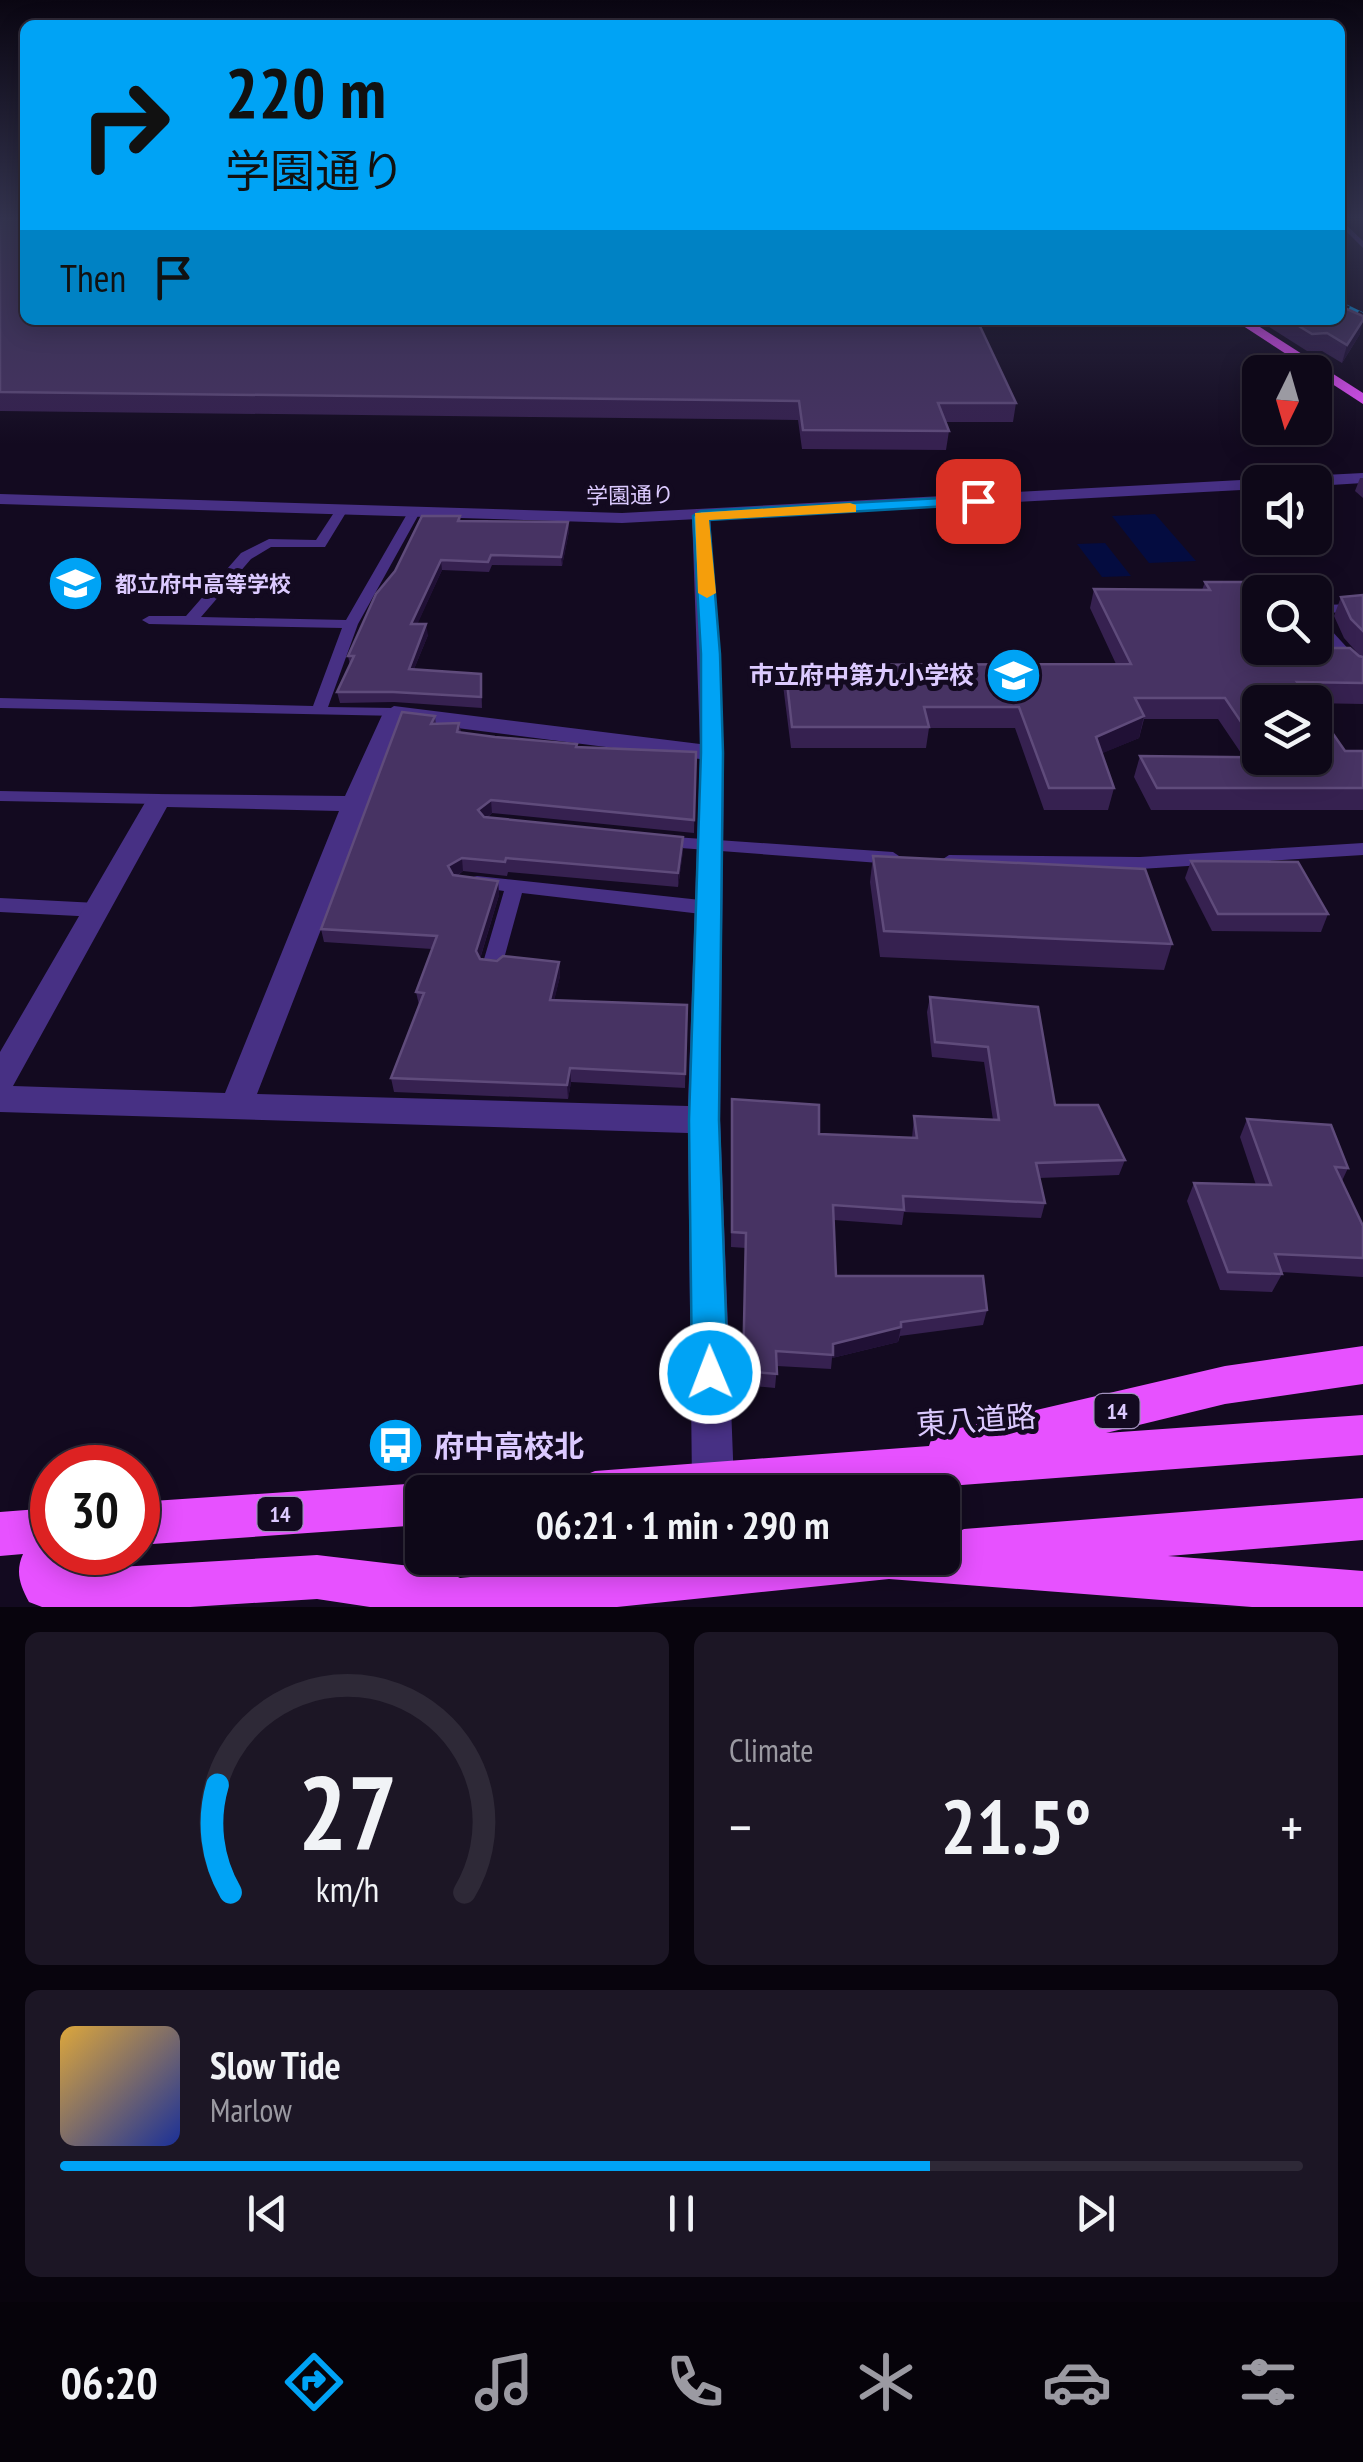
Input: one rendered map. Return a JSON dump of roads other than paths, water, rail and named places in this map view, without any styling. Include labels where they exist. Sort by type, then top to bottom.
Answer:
[{"type":"main road","points":[[1248,325],[1363,400]]},
{"type":"main road","name":"14","points":[[874,1469],[1225,1385],[1363,1365]]},
{"type":"main road","name":"東八道路","points":[[809,1475],[1363,1434]]},
{"type":"main road","name":"14","points":[[160,1522],[405,1505]]},
{"type":"main road","points":[[960,1552],[1363,1520]]},
{"type":"main road","points":[[0,1534],[30,1532]]},
{"type":"main road","points":[[960,1563],[1363,1594]]},
{"type":"main road","points":[[38,1575],[45,1586],[70,1592],[316,1577],[494,1598]]},
{"type":"main road","points":[[393,1607],[494,1598],[711,1593],[803,1575]]},
{"type":"street","points":[[1332,480],[1363,478]]},
{"type":"street","name":"学園通り","points":[[0,499],[413,514],[701,516],[1242,485]]},
{"type":"street","points":[[701,516],[712,753],[704,1120],[712,1475]]},
{"type":"street","points":[[236,1104],[394,713],[712,753]]},
{"type":"street","points":[[0,1080],[159,799],[354,804]]},
{"type":"street","points":[[0,1099],[704,1120]]},
{"type":"lane","points":[[190,621],[246,556],[268,543],[320,544],[341,512]]},
{"type":"lane","points":[[319,710],[351,624],[413,514]]},
{"type":"lane","points":[[1332,609],[1363,608]]},
{"type":"lane","points":[[150,620],[351,624]]},
{"type":"lane","points":[[1332,641],[1357,670],[1363,670]]},
{"type":"lane","points":[[0,703],[394,713]]},
{"type":"lane","points":[[0,796],[159,799]]},
{"type":"lane","points":[[638,840],[923,860],[1140,863],[1363,849]]},
{"type":"lane","points":[[463,880],[710,908]]},
{"type":"lane","points":[[492,966],[514,886]]},
{"type":"lane","points":[[0,905],[97,910]]},
{"type":"railway","points":[[1345,306],[1363,315]]},
{"type":"place","name":"都立府中高等学校","points":[[76,584]]},
{"type":"place","name":"市立府中第九小学校","points":[[1013,675]]},
{"type":"place","name":"府中高校北","points":[[395,1445]]}]
